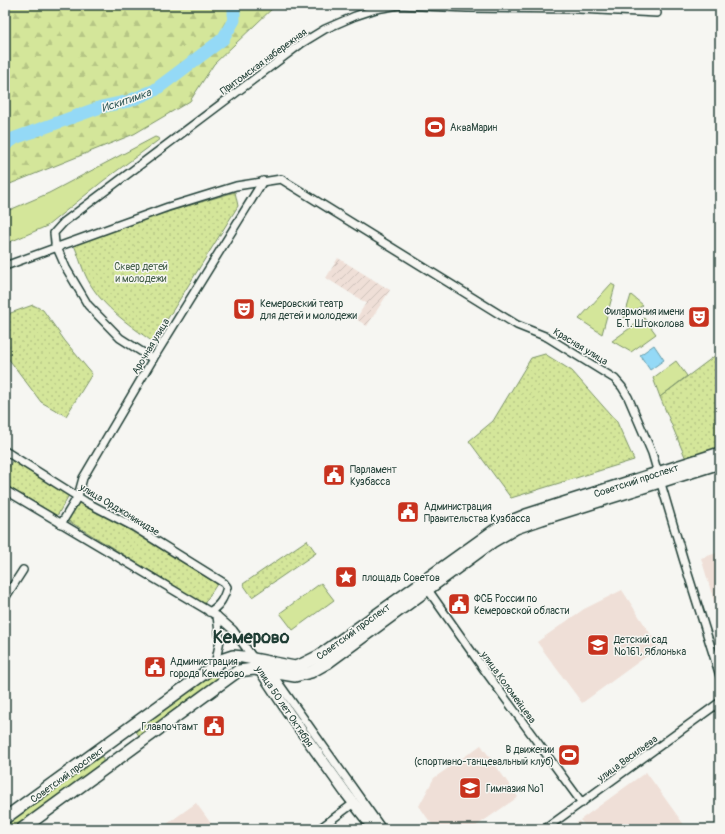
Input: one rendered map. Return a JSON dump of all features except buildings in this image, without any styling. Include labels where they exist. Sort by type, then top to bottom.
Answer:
[{"type":"main road","name":"Советский проспект","points":[[659,477],[720,453]]},
{"type":"main road","name":"Советский проспект","points":[[22,829],[138,746],[238,671],[254,669],[295,676],[311,672],[319,668],[425,585],[509,522],[659,477],[720,463]]},
{"type":"main road","name":"Советский проспект","points":[[5,818],[224,659],[233,656],[294,667],[310,661],[425,585]]},
{"type":"main road","points":[[126,730],[123,735],[125,742],[131,746],[138,746]]},
{"type":"main road","points":[[94,754],[100,752],[108,755],[109,763],[105,770]]},
{"type":"street","name":"Притомская набережная","points":[[153,359],[120,338],[88,305],[66,268],[53,237],[54,233],[56,229],[64,222],[302,43],[325,29],[355,16],[376,9],[399,5],[475,8],[579,9],[657,13]]},
{"type":"street","name":"Красная улица","points":[[263,181],[282,179],[517,325],[547,337],[615,379],[622,387],[628,398],[652,453],[720,676]]},
{"type":"street","points":[[5,266],[168,207],[236,186],[263,181]]},
{"type":"street","name":"Арочная улица","points":[[61,524],[78,496],[83,478],[153,359],[263,181]]},
{"type":"street","name":"улица Орджоникидзе","points":[[5,451],[78,496],[134,527],[224,583],[227,586],[224,598],[220,604],[209,612]]},
{"type":"street","points":[[5,490],[217,616],[227,623],[233,630],[253,659]]},
{"type":"street","points":[[5,598],[23,570]]},
{"type":"street","name":"улица Коломейцева","points":[[425,585],[483,668],[582,803]]},
{"type":"street","points":[[215,665],[220,640],[217,616]]},
{"type":"street","name":"улица 50 лет Октября","points":[[253,659],[266,671],[382,829]]},
{"type":"street","name":"улица 50 лет Октября","points":[[266,671],[290,715],[374,829]]},
{"type":"street","name":"улица Васильева","points":[[545,829],[720,702]]},
{"type":"street","points":[[318,829],[354,803]]},
{"type":"shaded area","points":[[338,258],[390,290],[367,326],[356,319],[366,303],[326,278]]},
{"type":"shaded area","points":[[720,552],[720,621],[701,558]]},
{"type":"shaded area","name":"Детский сад №161, Яблонька","points":[[622,590],[659,647],[582,703],[537,642],[584,609]]},
{"type":"shaded area","name":"Гимназия №1","points":[[481,745],[518,797],[472,829],[435,829],[419,806],[434,778]]},
{"type":"shaded area","points":[[646,772],[687,829],[587,829],[580,820]]},
{"type":"shaded area","points":[[196,803],[215,829],[160,829]]},
{"type":"shaded area","points":[[579,821],[585,829],[568,829]]},
{"type":"green space","points":[[5,5],[276,5],[214,64],[190,101],[134,134],[5,186]]},
{"type":"green space","points":[[155,137],[160,139],[103,181],[47,226],[5,244],[5,212],[49,193]]},
{"type":"green space","name":"Сквер детей и молодежи","points":[[235,192],[238,206],[153,342],[114,312],[91,285],[74,245],[157,215]]},
{"type":"green space","points":[[611,284],[615,286],[602,334],[579,319]]},
{"type":"green space","points":[[631,295],[643,305],[624,318]]},
{"type":"green space","points":[[33,305],[43,310],[65,341],[92,374],[66,416],[41,402],[5,354],[5,315]]},
{"type":"green space","points":[[644,318],[656,334],[631,352],[612,341]]},
{"type":"green space","points":[[720,352],[720,447],[686,459],[660,397]]},
{"type":"green space","points":[[545,354],[572,371],[617,422],[634,460],[511,498],[469,441],[493,421],[531,358]]},
{"type":"green space","points":[[676,361],[687,376],[660,397],[653,378]]},
{"type":"green space","points":[[12,461],[69,495],[57,516],[5,485],[5,474]]},
{"type":"green space","points":[[79,499],[217,584],[204,604],[67,520]]},
{"type":"green space","points":[[307,540],[316,553],[252,597],[243,584]]},
{"type":"green space","points":[[321,583],[334,600],[293,630],[280,613]]},
{"type":"green space","points":[[218,670],[222,677],[140,737],[135,730]]},
{"type":"green space","points":[[98,757],[102,757],[103,764],[13,829],[5,829],[5,825]]},
{"type":"water","points":[[654,345],[664,360],[650,370],[640,355]]},
{"type":"waterway","name":"Искитимка","points":[[5,145],[15,138],[101,107],[129,101],[155,90],[223,39],[234,20],[234,5]]},
{"type":"place","name":"АкваМарин","points":[[435,127]]},
{"type":"place","name":"Кемеровский театр для детей и молодежи","points":[[244,309]]},
{"type":"place","name":"Филармония имени Б.Т. Штоколова","points":[[699,317]]},
{"type":"place","name":"Парламент Кузбасса","points":[[334,475]]},
{"type":"place","name":"Администрация Правительства Кузбасса","points":[[408,512]]},
{"type":"place","name":"площадь Советов","points":[[346,577]]},
{"type":"place","name":"ФСБ России по Кемеровской области","points":[[459,604]]},
{"type":"place","name":"Детский сад №161, Яблонька","points":[[598,645]]},
{"type":"place","name":"Администрация города Кемерово","points":[[155,667]]},
{"type":"place","name":"Главпочтамт","points":[[214,726]]},
{"type":"place","name":"В движении (спортивно-танцевальный клуб)","points":[[569,755]]},
{"type":"place","name":"Гимназия №1","points":[[470,788]]},
{"type":"district","name":"Кемерово","points":[[251,637]]}]
